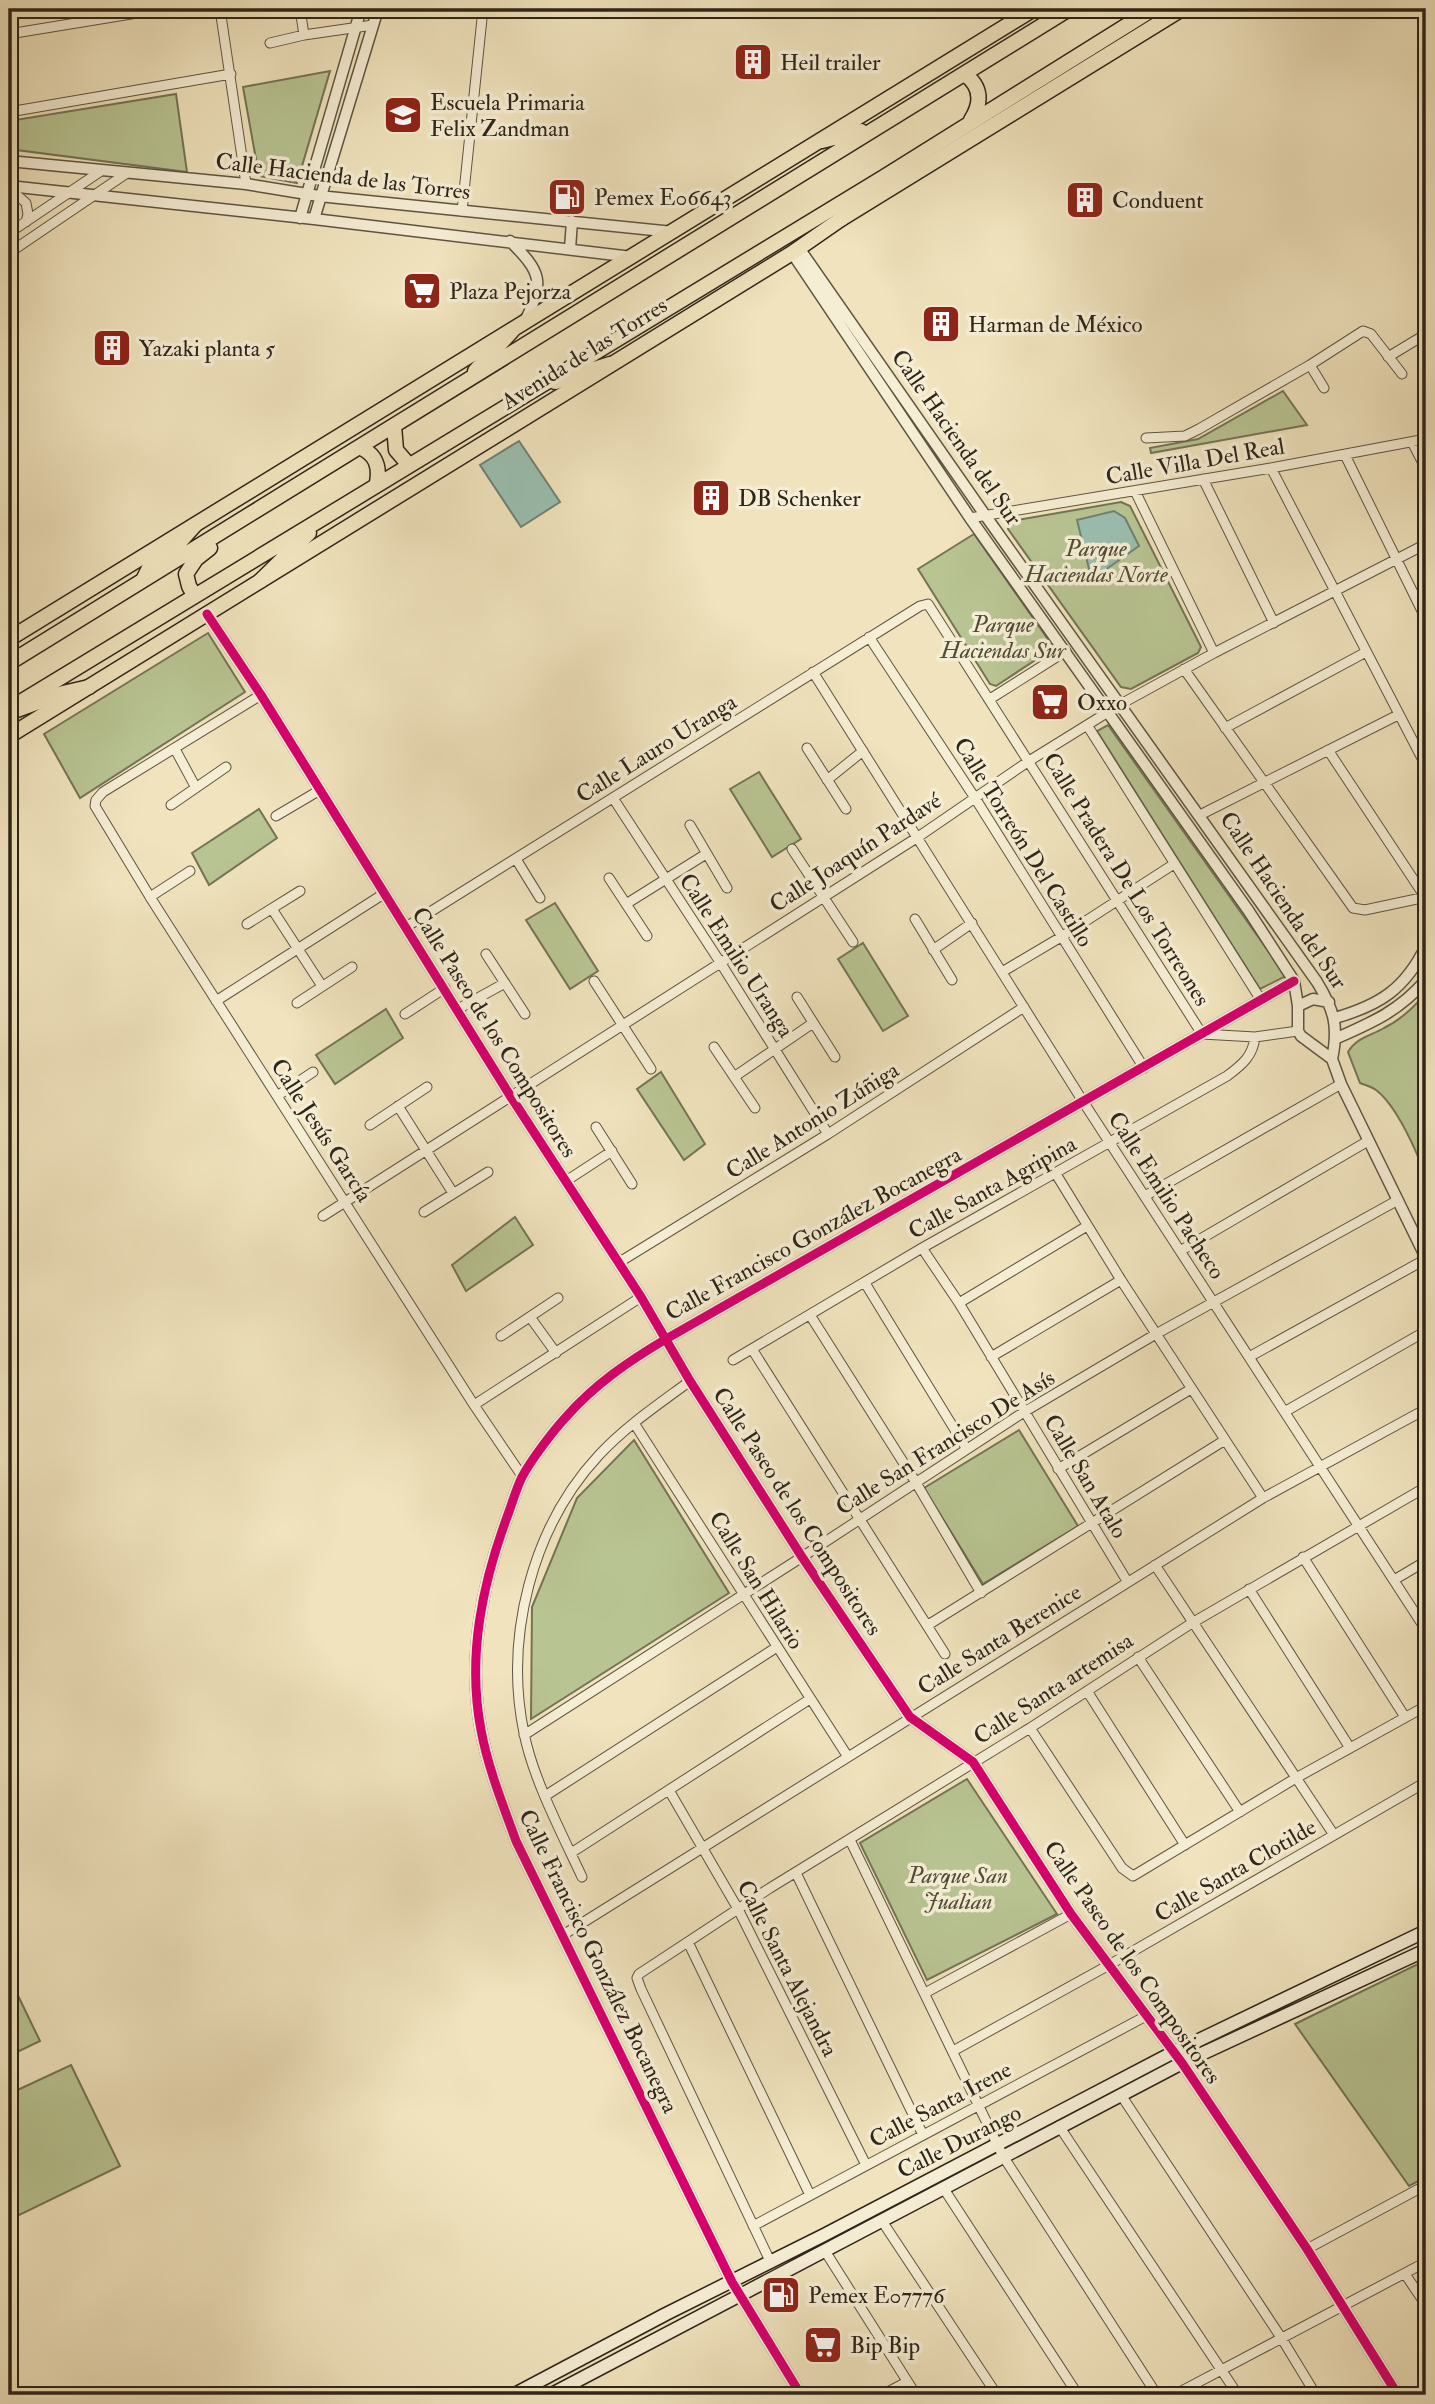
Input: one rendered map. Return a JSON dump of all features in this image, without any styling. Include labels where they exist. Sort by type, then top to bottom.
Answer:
[{"type":"main road","points":[[9,639],[1034,9]]},
{"type":"main road","name":"Avenida de las Torres","points":[[9,663],[1069,9]]},
{"type":"main road","name":"Avenida de las Torres","points":[[9,711],[408,464],[884,177],[1153,9]]},
{"type":"main road","name":"Avenida de las Torres","points":[[9,736],[1182,9]]},
{"type":"main road","points":[[1110,35],[1119,48]]},
{"type":"main road","points":[[964,74],[975,83],[980,97],[976,112],[968,124]]},
{"type":"main road","points":[[822,141],[876,127]]},
{"type":"main road","points":[[841,219],[884,177]]},
{"type":"main road","points":[[459,387],[518,327]]},
{"type":"main road","points":[[527,392],[610,364]]},
{"type":"main road","points":[[394,426],[396,450],[408,464]]},
{"type":"main road","points":[[359,447],[371,453],[378,464],[377,483]]},
{"type":"main road","points":[[194,595],[187,580],[189,567],[251,514]]},
{"type":"main road","points":[[260,581],[327,516]]},
{"type":"main road","points":[[143,580],[151,564],[178,544],[195,525]]},
{"type":"main road","points":[[9,711],[89,687]]},
{"type":"main road","name":"Calle Durango","points":[[513,2395],[666,2314],[1000,2150],[1426,1931]]},
{"type":"main road","name":"Calle Durango","points":[[550,2395],[944,2189],[1000,2150],[1059,2126],[1121,2095],[1178,2057],[1426,1950]]},
{"type":"street","points":[[9,34],[137,13],[144,9]]},
{"type":"street","points":[[220,9],[246,184]]},
{"type":"street","points":[[300,9],[304,35]]},
{"type":"street","points":[[300,218],[361,9]]},
{"type":"street","points":[[314,219],[378,9]]},
{"type":"street","points":[[462,211],[483,9]]},
{"type":"street","points":[[270,43],[373,25]]},
{"type":"street","points":[[9,112],[231,74]]},
{"type":"street","name":"Calle Hacienda de las Torres","points":[[9,161],[246,184],[319,196],[673,232]]},
{"type":"street","points":[[9,233],[101,171]]},
{"type":"street","points":[[9,253],[127,173]]},
{"type":"street","points":[[9,187],[25,200],[28,208],[26,222]]},
{"type":"street","name":"Calle Hacienda de las Torres","points":[[9,187],[510,241],[632,257]]},
{"type":"street","points":[[570,249],[572,221]]},
{"type":"street","points":[[510,241],[526,257],[538,279],[535,302],[518,327]]},
{"type":"street","name":"Calle Hacienda del Sur","points":[[795,251],[1200,815],[1329,1002],[1335,1018],[1337,1038],[1332,1059]]},
{"type":"street","name":"Calle Hacienda del Sur","points":[[795,251],[970,519],[1109,711],[1248,910],[1294,981],[1298,1031]]},
{"type":"street","points":[[1146,438],[1185,436],[1310,365],[1363,331],[1371,334],[1402,374]]},
{"type":"street","points":[[1388,357],[1426,334]]},
{"type":"street","points":[[1310,365],[1324,388]]},
{"type":"street","name":"Calle Villa Del Real","points":[[970,519],[1426,439]]},
{"type":"street","points":[[1412,442],[1426,470]]},
{"type":"street","points":[[1345,455],[1426,619]]},
{"type":"street","points":[[1271,468],[1426,766]]},
{"type":"street","points":[[1203,479],[1274,623]]},
{"type":"street","points":[[1135,491],[1214,653]]},
{"type":"street","name":"Calle Joaquín Pardavé","points":[[323,1216],[918,837],[1087,724],[1214,653],[1426,544]]},
{"type":"street","name":"Calle Lauro Uranga","points":[[406,927],[869,637],[920,606],[928,604]]},
{"type":"street","name":"Calle Pradera De Los Torreones","points":[[928,604],[1202,1034],[1255,1037],[1298,1031]]},
{"type":"street","name":"Calle Paseo de los Compositores","points":[[206,614],[261,695],[511,1097],[641,1297],[690,1381],[910,1717],[973,1762],[1071,1914],[1178,2057],[1307,2249],[1398,2395]]},
{"type":"street","name":"Calle Torreón Del Castillo","points":[[869,637],[975,798],[1144,1068]]},
{"type":"street","points":[[990,699],[1066,651]]},
{"type":"street","points":[[1225,728],[1366,652]]},
{"type":"street","points":[[1184,669],[1356,910],[1426,897],[1328,750]]},
{"type":"street","name":"Calle Emilio Pacheco","points":[[813,672],[1084,1103],[1426,1630]]},
{"type":"street","points":[[196,788],[175,749],[261,695]]},
{"type":"street","points":[[1200,815],[1398,715]]},
{"type":"street","points":[[1087,724],[1261,1000]]},
{"type":"street","points":[[807,748],[846,809]]},
{"type":"street","name":"Calle Jesús García","points":[[175,749],[103,792],[95,803],[97,811],[474,1405],[523,1476]]},
{"type":"street","points":[[827,780],[863,751]]},
{"type":"street","points":[[171,805],[226,767]]},
{"type":"street","points":[[276,816],[320,790]]},
{"type":"street","name":"Calle Emilio Uranga","points":[[613,798],[828,1134]]},
{"type":"street","points":[[690,825],[727,888]]},
{"type":"street","points":[[792,849],[853,942]]},
{"type":"street","points":[[626,904],[706,854]]},
{"type":"street","points":[[516,859],[540,898]]},
{"type":"street","points":[[1002,972],[1174,864]]},
{"type":"street","points":[[150,897],[190,871]]},
{"type":"street","points":[[609,878],[646,936]]},
{"type":"street","points":[[247,924],[300,891]]},
{"type":"street","points":[[216,1000],[385,893]]},
{"type":"street","points":[[272,909],[322,986]]},
{"type":"street","points":[[915,919],[952,980]]},
{"type":"street","points":[[933,950],[972,923]]},
{"type":"street","points":[[1335,1018],[1363,1009],[1388,996],[1415,967],[1426,946]]},
{"type":"street","points":[[486,954],[525,1014]]},
{"type":"street","points":[[297,1003],[352,967]]},
{"type":"street","points":[[594,981],[651,1069]]},
{"type":"street","name":"Calle Francisco González Bocanegra","points":[[801,2395],[732,2282],[516,1841],[492,1775],[481,1730],[476,1684],[475,1650],[492,1556],[523,1476],[565,1418],[618,1368],[1294,981]]},
{"type":"street","points":[[1337,1038],[1390,1014],[1426,981]]},
{"type":"street","points":[[458,1009],[505,983]]},
{"type":"street","points":[[405,1014],[445,988]]},
{"type":"street","points":[[797,997],[835,1057]]},
{"type":"street","points":[[1298,1006],[1314,999],[1329,1002]]},
{"type":"street","name":"Calle Antonio Zúñiga","points":[[618,1263],[828,1134],[1024,1007]]},
{"type":"street","points":[[734,1077],[813,1023]]},
{"type":"street","points":[[1249,1357],[1426,1258],[1341,1084],[1332,1059],[1298,1031]]},
{"type":"street","name":"Calle Santa Agripina","points":[[733,1360],[922,1248],[1227,1076],[1248,1058],[1253,1050],[1255,1037]]},
{"type":"street","points":[[714,1047],[755,1108]]},
{"type":"street","points":[[277,1096],[313,1072]]},
{"type":"street","points":[[1144,1196],[1341,1084]]},
{"type":"street","points":[[370,1125],[427,1087]]},
{"type":"street","points":[[398,1107],[453,1193]]},
{"type":"street","points":[[596,1127],[632,1184]]},
{"type":"street","points":[[1180,1251],[1368,1141]]},
{"type":"street","points":[[566,1181],[612,1151]]},
{"type":"street","points":[[424,1212],[488,1172]]},
{"type":"street","points":[[1056,1174],[1121,1280],[1263,1498]]},
{"type":"street","name":"Calle San Francisco De Asís","points":[[524,1735],[1024,1412],[1156,1334],[1398,1200]]},
{"type":"street","points":[[959,1303],[1087,1226]]},
{"type":"street","name":"Calle San Atalo","points":[[922,1248],[959,1303],[1127,1581]]},
{"type":"street","points":[[991,1357],[1121,1280]]},
{"type":"street","points":[[865,1283],[966,1448]]},
{"type":"street","points":[[474,1405],[641,1297]]},
{"type":"street","points":[[501,1336],[558,1298]]},
{"type":"street","points":[[810,1315],[915,1481],[981,1593]]},
{"type":"street","points":[[530,1317],[556,1353]]},
{"type":"street","points":[[1286,1411],[1426,1331]]},
{"type":"street","points":[[752,1349],[946,1654]]},
{"type":"street","points":[[582,1877],[545,1796],[524,1735],[518,1694],[517,1652],[523,1610],[543,1540],[557,1513],[583,1475],[599,1455],[634,1423],[690,1381]]},
{"type":"street","points":[[1058,1469],[1191,1389]]},
{"type":"street","name":"Calle Santa Berenice","points":[[563,1935],[1263,1498],[1426,1409]]},
{"type":"street","name":"Calle San Hilario","points":[[634,1423],[848,1757]]},
{"type":"street","points":[[928,1625],[1225,1440]]},
{"type":"street","name":"Calle Santa artemisa","points":[[753,2226],[637,1978],[645,1969],[1030,1728],[1192,1623],[1426,1487]]},
{"type":"street","points":[[1303,1558],[1405,1717]]},
{"type":"street","points":[[1394,1580],[1426,1561]]},
{"type":"street","points":[[1155,1565],[1334,1835]]},
{"type":"street","points":[[1249,1589],[1350,1748]]},
{"type":"street","points":[[545,1796],[777,1647]]},
{"type":"street","points":[[1138,1657],[1240,1812]]},
{"type":"street","points":[[1087,1691],[1185,1845]]},
{"type":"street","points":[[571,1853],[670,1792],[810,1699]]},
{"type":"street","points":[[1030,1728],[1122,1868],[1130,1875],[1137,1874],[1296,1778],[1426,1706]]},
{"type":"street","name":"Calle Santa Clotilde","points":[[953,2051],[1109,1965],[1426,1782]]},
{"type":"street","name":"Calle Santa Alejandra","points":[[670,1792],[738,1909],[866,2165]]},
{"type":"street","points":[[850,1840],[1000,2150],[1157,2395]]},
{"type":"street","points":[[796,1873],[923,2136]]},
{"type":"street","points":[[925,1993],[1071,1914]]},
{"type":"street","points":[[688,1942],[810,2195]]},
{"type":"street","name":"Calle Santa Irene","points":[[753,2226],[1146,2016]]},
{"type":"street","points":[[1121,2095],[1316,2395]]},
{"type":"street","points":[[1059,2126],[1238,2395]]},
{"type":"street","points":[[1307,2249],[1426,2185]]},
{"type":"street","points":[[944,2189],[1078,2395]]},
{"type":"street","points":[[882,2221],[997,2395]]},
{"type":"street","points":[[753,2226],[771,2263]]},
{"type":"street","points":[[825,2251],[916,2395]]},
{"type":"street","points":[[1174,2395],[1426,2262]]},
{"type":"street","points":[[1405,2274],[1426,2305]]},
{"type":"street","points":[[881,2395],[907,2382]]},
{"type":"green space","points":[[330,71],[297,183],[259,176],[243,87]]},
{"type":"green space","points":[[176,94],[187,172],[9,149],[9,121]]},
{"type":"green space","points":[[1283,391],[1307,425],[1151,453],[1150,448],[1198,439]]},
{"type":"green space","name":"Parque Haciendas Norte","points":[[1121,502],[1130,506],[1201,647],[1198,653],[1131,689],[1121,687],[1008,529],[1012,521]]},
{"type":"green space","name":"Parque Haciendas Sur","points":[[974,534],[1052,645],[1049,651],[996,686],[990,684],[918,569]]},
{"type":"green space","points":[[208,633],[245,692],[80,798],[44,734]]},
{"type":"green space","points":[[1108,725],[1286,976],[1260,989],[1097,731]]},
{"type":"green space","points":[[759,772],[801,839],[772,857],[730,789]]},
{"type":"green space","points":[[259,809],[277,838],[209,885],[192,853]]},
{"type":"green space","points":[[555,903],[598,971],[570,989],[526,920]]},
{"type":"green space","points":[[863,943],[908,1016],[883,1031],[838,959]]},
{"type":"green space","points":[[1426,992],[1426,1177],[1399,1118],[1384,1097],[1360,1083],[1348,1052],[1359,1040],[1402,1017]]},
{"type":"green space","points":[[386,1009],[403,1038],[335,1084],[316,1055]]},
{"type":"green space","points":[[661,1072],[705,1144],[684,1160],[637,1089]]},
{"type":"green space","points":[[515,1217],[533,1245],[466,1291],[452,1265]]},
{"type":"green space","points":[[1019,1430],[1078,1526],[983,1584],[924,1488]]},
{"type":"green space","points":[[634,1440],[729,1593],[531,1719],[532,1607],[577,1498]]},
{"type":"green space","name":"Parque San Jualian","points":[[967,1779],[1057,1914],[927,1980],[860,1843]]},
{"type":"green space","points":[[1426,1960],[1426,2177],[1409,2186],[1295,2024]]},
{"type":"green space","points":[[9,1977],[40,2041],[9,2056]]},
{"type":"green space","points":[[71,2065],[120,2166],[9,2220],[9,2094]]},
{"type":"shaded area","points":[[519,441],[560,502],[521,527],[480,465]]},
{"type":"shaded area","points":[[1114,511],[1125,518],[1139,546],[1098,575],[1090,573],[1077,520]]},
{"type":"cycle path","points":[[207,614],[261,695],[511,1097],[641,1297],[690,1381],[802,1557],[910,1717],[973,1762],[1071,1914],[1182,2063],[1307,2249],[1398,2395]]},
{"type":"cycle path","points":[[801,2395],[732,2282],[516,1841],[496,1786],[484,1744],[477,1703],[476,1648],[490,1569],[507,1517],[522,1477],[549,1438],[589,1394],[626,1365],[666,1339],[1294,981]]},
{"type":"place","name":"Heil trailer","points":[[753,62]]},
{"type":"place","name":"Escuela Primaria Felix Zandman","points":[[403,115]]},
{"type":"place","name":"Pemex E06643","points":[[567,197]]},
{"type":"place","name":"Conduent","points":[[1085,200]]},
{"type":"place","name":"Plaza Pejorza","points":[[422,291]]},
{"type":"place","name":"Harman de México","points":[[941,324]]},
{"type":"place","name":"Yazaki planta 5","points":[[112,348]]},
{"type":"place","name":"DB Schenker","points":[[711,498]]},
{"type":"place","name":"Oxxo","points":[[1050,702]]},
{"type":"place","name":"Pemex E07776","points":[[781,2295]]},
{"type":"place","name":"Bip Bip","points":[[823,2345]]}]
